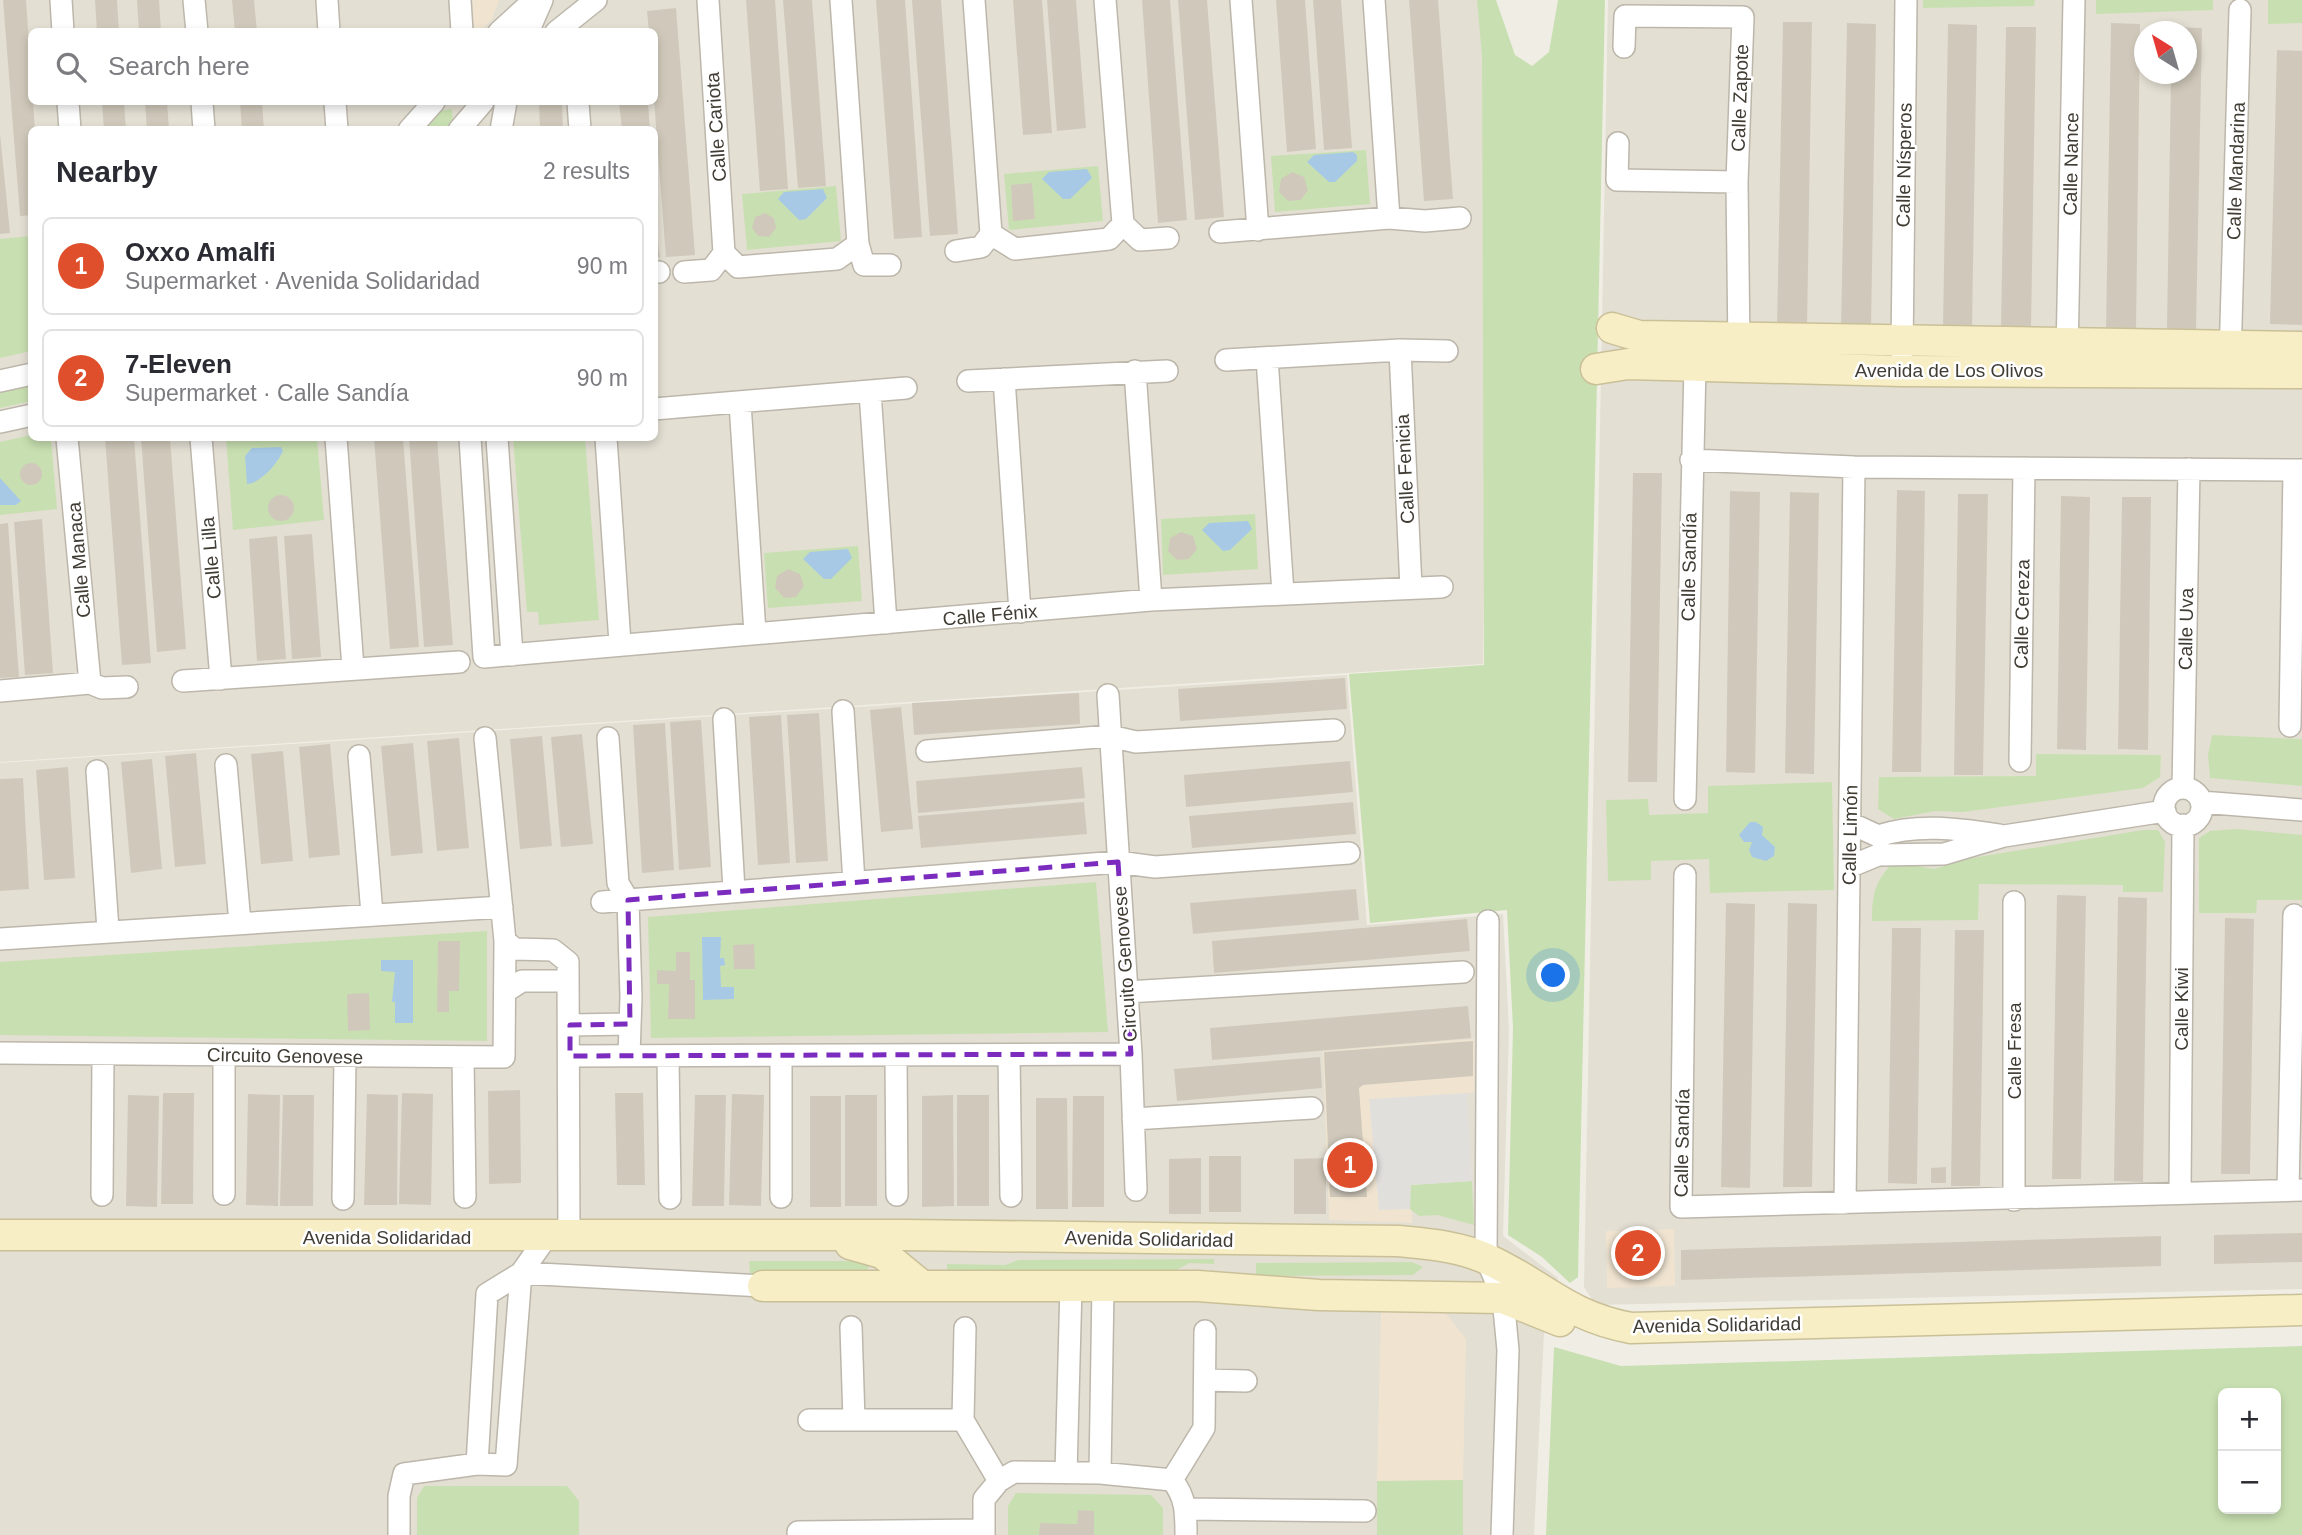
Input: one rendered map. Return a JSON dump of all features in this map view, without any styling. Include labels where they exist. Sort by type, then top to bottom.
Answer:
[{"type":"main road","name":"Avenida de Los Olivos","points":[[1612,328],[1639,336],[1739,333],[1902,335],[2067,347],[2230,350],[2302,347]]},
{"type":"main road","name":"Avenida de Los Olivos","points":[[1596,369],[1628,364],[1694,374],[1739,368],[1901,371],[2067,347]]},
{"type":"main road","name":"Avenida de Los Olivos","points":[[2230,350],[2302,373]]},
{"type":"main road","name":"Avenida Solidaridad","points":[[0,1235],[455,1238],[773,1236],[1398,1241],[1446,1246],[1486,1258],[1564,1306],[1602,1322],[1631,1328],[2302,1310]]},
{"type":"main road","name":"Avenida Solidaridad","points":[[773,1236],[794,1245],[856,1244],[882,1253],[921,1285]]},
{"type":"main road","name":"Avenida Solidaridad","points":[[763,1286],[1198,1286],[1319,1295],[1503,1298],[1579,1330],[1630,1342],[2302,1322]]},
{"type":"street","points":[[61,0],[63,28]]},
{"type":"street","points":[[194,0],[197,28]]},
{"type":"street","points":[[327,0],[329,28]]},
{"type":"street","points":[[460,0],[462,28]]},
{"type":"street","points":[[501,28],[510,0]]},
{"type":"street","points":[[503,28],[534,0]]},
{"type":"street","points":[[530,28],[541,0]]},
{"type":"street","points":[[566,27],[596,0]]},
{"type":"street","name":"Calle Cariota","points":[[708,0],[724,254]]},
{"type":"street","points":[[841,0],[858,244],[864,265],[890,265]]},
{"type":"street","points":[[956,251],[981,247],[991,234],[974,0]]},
{"type":"street","points":[[1105,0],[1124,224],[1140,240],[1168,238]]},
{"type":"street","points":[[1241,0],[1258,230]]},
{"type":"street","points":[[1374,0],[1389,218]]},
{"type":"street","name":"Calle Nísperos","points":[[1901,371],[1906,0]]},
{"type":"street","name":"Calle Nance","points":[[2067,347],[2074,0]]},
{"type":"street","name":"Calle Mandarina","points":[[2230,350],[2240,10]]},
{"type":"street","name":"Calle Zapote","points":[[1624,47],[1625,16],[1743,17],[1737,182],[1739,368]]},
{"type":"street","points":[[68,105],[70,126]]},
{"type":"street","points":[[202,105],[204,126]]},
{"type":"street","points":[[335,105],[337,126]]},
{"type":"street","points":[[413,126],[431,105]]},
{"type":"street","points":[[501,126],[505,105]]},
{"type":"street","points":[[578,105],[580,126]]},
{"type":"street","points":[[1618,143],[1617,180],[1737,182]]},
{"type":"street","points":[[1220,233],[1389,218],[1425,221],[1460,218]]},
{"type":"street","points":[[991,234],[1015,248],[1109,239],[1124,224]]},
{"type":"street","points":[[684,272],[711,270],[724,254],[738,267],[837,259],[858,244]]},
{"type":"street","points":[[1226,360],[1400,350],[1447,351]]},
{"type":"street","name":"Calle Fenicia","points":[[1400,350],[1411,588]]},
{"type":"street","points":[[1267,358],[1283,593]]},
{"type":"street","points":[[1135,371],[1151,600]]},
{"type":"street","points":[[968,381],[1167,371]]},
{"type":"street","name":"Calle Sandía","points":[[1685,799],[1694,374]]},
{"type":"street","points":[[0,381],[28,375]]},
{"type":"street","points":[[1004,379],[1020,612]]},
{"type":"street","points":[[658,409],[906,388]]},
{"type":"street","points":[[870,392],[886,623]]},
{"type":"street","points":[[740,403],[755,634]]},
{"type":"street","points":[[0,422],[28,416]]},
{"type":"street","name":"Calle Manaca","points":[[67,441],[90,683]]},
{"type":"street","name":"Calle Lilla","points":[[201,441],[221,679]]},
{"type":"street","points":[[336,441],[354,668]]},
{"type":"street","name":"Calle Fénix","points":[[470,441],[484,657],[620,643],[1151,600],[1442,587]]},
{"type":"street","points":[[497,441],[512,655]]},
{"type":"street","points":[[606,441],[620,643]]},
{"type":"street","points":[[1691,460],[1854,467],[2298,470],[2290,726]]},
{"type":"street","name":"Calle Limón","points":[[1845,1203],[1854,467]]},
{"type":"street","name":"Calle Cereza","points":[[2020,761],[2024,468]]},
{"type":"street","name":"Calle Uva","points":[[2183,788],[2189,469]]},
{"type":"street","points":[[183,681],[459,662]]},
{"type":"street","points":[[0,691],[90,683],[102,688],[127,687]]},
{"type":"street","points":[[1108,695],[1118,862],[1155,867],[1349,853]]},
{"type":"street","points":[[844,711],[854,882]]},
{"type":"street","points":[[724,719],[734,890]]},
{"type":"street","points":[[927,751],[1110,736],[1136,742],[1334,730]]},
{"type":"street","name":"Circuito Genovese","points":[[0,1053],[345,1058],[504,1057],[513,986],[513,946],[502,906],[485,738]]},
{"type":"street","points":[[608,738],[618,883],[628,900],[629,1056]]},
{"type":"street","points":[[359,756],[372,914]]},
{"type":"street","points":[[226,765],[240,923]]},
{"type":"street","points":[[97,771],[108,930]]},
{"type":"street","points":[[2183,788],[2197,795],[2201,802],[2197,818],[2183,825],[2168,818],[2165,811],[2168,795],[2183,788]]},
{"type":"street","points":[[2201,802],[2302,810]]},
{"type":"street","points":[[1850,823],[1878,845],[1944,854],[2004,836],[2165,811]]},
{"type":"street","name":"Calle Kiwi","points":[[2180,1192],[2183,825]]},
{"type":"street","points":[[1849,867],[1878,845]]},
{"type":"street","name":"Circuito Genovese","points":[[570,1056],[1131,1054],[1118,862],[602,902]]},
{"type":"street","name":"Calle Sandía","points":[[1685,875],[1681,1207],[2014,1200]]},
{"type":"street","name":"Calle Fresa","points":[[2014,902],[2014,1200]]},
{"type":"street","points":[[0,939],[502,906]]},
{"type":"street","points":[[2014,1200],[2295,1190],[2294,915]]},
{"type":"street","points":[[1488,921],[1486,1258],[1503,1298],[1508,1350],[1502,1535]]},
{"type":"street","points":[[513,946],[553,950],[568,962],[569,1201],[570,1026]]},
{"type":"street","points":[[1127,992],[1463,972]]},
{"type":"street","points":[[513,986],[568,981]]},
{"type":"street","points":[[570,1026],[630,1024]]},
{"type":"street","points":[[477,1464],[487,1294],[521,1273],[558,1236],[570,1026]]},
{"type":"street","points":[[1131,1054],[1136,1190]]},
{"type":"street","points":[[102,1195],[103,1055]]},
{"type":"street","points":[[224,1055],[224,1194]]},
{"type":"street","points":[[781,1055],[781,1196]]},
{"type":"street","points":[[896,1055],[897,1195]]},
{"type":"street","points":[[1009,1055],[1011,1196]]},
{"type":"street","points":[[463,1057],[466,1197]]},
{"type":"street","points":[[668,1057],[670,1198]]},
{"type":"street","points":[[343,1199],[345,1058]]},
{"type":"street","points":[[1133,1119],[1312,1108]]},
{"type":"street","points":[[521,1273],[763,1286]]},
{"type":"street","points":[[399,1535],[399,1496],[404,1474],[477,1464],[506,1465],[521,1273]]},
{"type":"street","points":[[1066,1473],[1070,1286]]},
{"type":"street","points":[[1100,1473],[1103,1286]]},
{"type":"street","points":[[851,1327],[854,1420]]},
{"type":"street","points":[[965,1328],[963,1420],[999,1481]]},
{"type":"street","points":[[1172,1480],[1204,1429],[1205,1331]]},
{"type":"street","points":[[1205,1380],[1246,1381]]},
{"type":"street","points":[[809,1420],[963,1420]]},
{"type":"street","points":[[798,1532],[984,1532],[984,1499],[999,1481],[1014,1472],[1100,1473],[1172,1480],[1181,1491],[1186,1509],[1186,1535]]},
{"type":"street","points":[[1186,1509],[1365,1511]]},
{"type":"highlighted area","points":[[1118,862],[1131,1054],[570,1056],[570,1025],[630,1024],[628,900]]},
{"type":"shaded area","points":[[0,0],[1480,0],[1490,69],[1483,664],[0,762]]},
{"type":"shaded area","points":[[472,0],[499,0],[492,19],[483,28],[474,28]]},
{"type":"shaded area","points":[[1608,0],[2302,0],[2302,1289],[1596,1305],[1584,1287]]},
{"type":"shaded area","points":[[1347,675],[1367,925],[1503,914],[1509,1029],[1503,1236],[1558,1278],[1544,1333],[1534,1535],[0,1535],[0,763]]},
{"type":"shaded area","points":[[1474,1039],[1474,1092],[1467,1093],[1472,1181],[1411,1185],[1412,1223],[1329,1220],[1323,1051]]},
{"type":"shaded area","points":[[1467,1093],[1472,1181],[1411,1185],[1410,1209],[1379,1210],[1369,1099]]},
{"type":"shaded area","points":[[1674,1229],[1675,1286],[1607,1288],[1606,1231]]},
{"type":"shaded area","points":[[1443,1310],[1466,1339],[1463,1480],[1377,1481],[1381,1312]]},
{"type":"green space","points":[[1477,0],[1496,0],[1515,55],[1532,66],[1549,52],[1558,0],[1605,0],[1578,1277],[1570,1283],[1542,1257],[1508,1235],[1513,1028],[1507,910],[1370,923],[1349,674],[1484,665],[1482,56]]},
{"type":"green space","points":[[1923,0],[2035,0],[2034,6],[1923,8]]},
{"type":"green space","points":[[2096,0],[2213,0],[2213,10],[2096,14]]},
{"type":"green space","points":[[2268,0],[2302,0],[2302,23],[2268,24]]},
{"type":"green space","points":[[452,109],[453,122],[450,126],[426,126],[439,111]]},
{"type":"green space","points":[[1366,150],[1370,204],[1275,212],[1271,156]]},
{"type":"green space","points":[[1098,166],[1103,221],[1009,230],[1004,174]]},
{"type":"green space","points":[[836,186],[841,241],[747,250],[742,194]]},
{"type":"green space","points":[[28,236],[28,352],[0,358],[0,239]]},
{"type":"green space","points":[[28,387],[28,402],[0,408],[0,392]]},
{"type":"green space","points":[[28,436],[28,441],[51,441],[57,509],[0,515],[0,442]]},
{"type":"green space","points":[[226,441],[317,441],[324,520],[233,530]]},
{"type":"green space","points":[[513,441],[585,441],[599,620],[539,625],[538,612],[527,612]]},
{"type":"green space","points":[[1255,514],[1258,569],[1163,575],[1161,519]]},
{"type":"green space","points":[[858,546],[862,601],[768,608],[764,553]]},
{"type":"green space","points":[[2212,735],[2302,739],[2302,786],[2210,778],[2208,755]]},
{"type":"green space","points":[[2036,754],[2161,755],[2160,777],[2143,788],[1963,812],[1935,811],[1894,819],[1878,809],[1879,777],[2036,776]]},
{"type":"green space","points":[[1832,782],[1834,890],[1710,893],[1709,859],[1651,861],[1651,880],[1608,881],[1606,800],[1648,799],[1649,815],[1708,813],[1708,786]]},
{"type":"green space","points":[[2237,829],[2302,835],[2302,900],[2257,900],[2256,913],[2199,913],[2199,838],[2210,831]]},
{"type":"green space","points":[[2143,830],[2158,830],[2165,842],[2163,892],[2123,892],[2123,885],[1979,884],[1978,920],[1872,921],[1876,888],[1894,862],[1934,869],[1972,858]]},
{"type":"green space","points":[[1096,882],[1108,1032],[651,1038],[648,917]]},
{"type":"green space","points":[[487,931],[487,1041],[0,1035],[0,962]]},
{"type":"green space","points":[[1472,1181],[1474,1225],[1437,1215],[1419,1216],[1410,1209],[1410,1185]]},
{"type":"green space","points":[[1214,1259],[1214,1264],[1190,1263],[1174,1271],[947,1272],[947,1264],[1005,1265],[1019,1260]]},
{"type":"green space","points":[[749,1261],[862,1261],[870,1265],[865,1273],[750,1273]]},
{"type":"green space","points":[[1412,1262],[1423,1267],[1413,1275],[1256,1276],[1256,1263]]},
{"type":"green space","points":[[2302,1346],[2302,1535],[1546,1535],[1554,1347],[1621,1366]]},
{"type":"green space","points":[[1463,1480],[1463,1535],[1377,1535],[1377,1481]]},
{"type":"green space","points":[[424,1486],[567,1486],[579,1501],[579,1535],[417,1535],[417,1498]]},
{"type":"green space","points":[[1016,1493],[1151,1495],[1163,1508],[1163,1535],[1008,1535],[1008,1506]]},
{"type":"water","points":[[1353,152],[1357,155],[1357,161],[1335,182],[1329,182],[1307,162],[1314,155]]},
{"type":"water","points":[[1087,169],[1092,178],[1070,199],[1063,199],[1042,179],[1049,172]]},
{"type":"water","points":[[823,189],[827,198],[806,219],[799,220],[778,199],[784,192]]},
{"type":"water","points":[[281,447],[283,451],[268,472],[247,484],[245,456],[252,448]]},
{"type":"water","points":[[0,478],[21,501],[16,505],[0,505]]},
{"type":"water","points":[[1248,521],[1252,529],[1230,550],[1223,551],[1202,530],[1209,523]]},
{"type":"water","points":[[848,549],[852,558],[831,579],[824,579],[803,559],[810,552]]},
{"type":"water","points":[[1750,822],[1756,822],[1763,827],[1762,835],[1775,847],[1774,856],[1766,861],[1752,857],[1749,850],[1752,842],[1744,842],[1739,835]]},
{"type":"water","points":[[702,937],[721,937],[720,958],[724,958],[725,965],[720,966],[721,987],[734,987],[734,999],[703,1000]]},
{"type":"water","points":[[381,960],[413,960],[413,1023],[395,1023],[395,1002],[392,1002],[395,972],[381,971]]},
{"type":"building","points":[[3,0],[26,0],[28,105],[33,105],[35,126],[28,126],[28,215],[20,216]]},
{"type":"building","points":[[95,0],[117,0],[119,28],[97,28]]},
{"type":"building","points":[[137,0],[159,0],[161,28],[139,28]]},
{"type":"building","points":[[232,0],[254,0],[257,28],[235,28]]},
{"type":"building","points":[[746,0],[775,0],[788,189],[760,191]]},
{"type":"building","points":[[783,0],[812,0],[826,186],[798,188]]},
{"type":"building","points":[[876,0],[905,0],[922,237],[894,239]]},
{"type":"building","points":[[912,0],[941,0],[958,234],[930,236]]},
{"type":"building","points":[[1013,0],[1042,0],[1052,133],[1023,135]]},
{"type":"building","points":[[1047,0],[1076,0],[1086,128],[1057,131]]},
{"type":"building","points":[[1142,0],[1170,0],[1187,220],[1158,223]]},
{"type":"building","points":[[1178,0],[1207,0],[1224,217],[1195,220]]},
{"type":"building","points":[[1276,0],[1305,0],[1316,149],[1287,152]]},
{"type":"building","points":[[1313,0],[1341,0],[1352,148],[1324,150]]},
{"type":"building","points":[[1409,0],[1438,0],[1453,199],[1424,201]]},
{"type":"building","points":[[676,8],[695,255],[666,257],[654,105],[658,105],[658,28],[649,28],[647,11]]},
{"type":"building","points":[[1783,22],[1812,22],[1807,328],[1777,328]]},
{"type":"building","points":[[1847,23],[1876,24],[1871,328],[1841,328]]},
{"type":"building","points":[[2111,23],[2134,24],[2134,84],[2139,84],[2136,330],[2106,330]]},
{"type":"building","points":[[1948,24],[1977,25],[1972,329],[1943,330]]},
{"type":"building","points":[[2006,27],[2036,27],[2031,329],[2001,329]]},
{"type":"building","points":[[2197,28],[2202,28],[2196,330],[2167,330],[2171,84],[2197,84]]},
{"type":"building","points":[[2277,50],[2302,51],[2302,325],[2270,324]]},
{"type":"building","points":[[102,105],[124,105],[126,126],[104,126]]},
{"type":"building","points":[[145,105],[167,105],[169,126],[147,126]]},
{"type":"building","points":[[240,105],[262,105],[264,126],[242,126]]},
{"type":"building","points":[[539,105],[562,105],[563,126],[540,126]]},
{"type":"building","points":[[619,105],[648,105],[650,126],[622,126]]},
{"type":"building","points":[[0,134],[10,233],[0,234]]},
{"type":"building","points":[[1292,172],[1304,177],[1308,190],[1301,200],[1288,201],[1279,192],[1281,179]]},
{"type":"building","points":[[1032,183],[1035,219],[1013,221],[1011,185]]},
{"type":"building","points":[[765,213],[774,218],[776,228],[769,237],[758,236],[752,228],[755,217]]},
{"type":"building","points":[[105,441],[134,441],[151,663],[122,665]]},
{"type":"building","points":[[141,441],[170,441],[186,649],[157,652]]},
{"type":"building","points":[[374,441],[403,441],[419,647],[390,649]]},
{"type":"building","points":[[409,441],[437,441],[453,645],[424,647]]},
{"type":"building","points":[[31,463],[39,466],[42,474],[39,482],[31,485],[23,482],[20,474],[23,466]]},
{"type":"building","points":[[1633,473],[1662,473],[1657,782],[1628,782]]},
{"type":"building","points":[[1897,490],[1925,491],[1921,772],[1892,772]]},
{"type":"building","points":[[1730,491],[1760,492],[1755,773],[1726,772]]},
{"type":"building","points":[[1790,492],[1819,493],[1814,774],[1785,773]]},
{"type":"building","points":[[1958,494],[1988,494],[1983,775],[1954,775]]},
{"type":"building","points":[[281,495],[290,499],[294,508],[290,517],[281,521],[272,517],[268,508],[272,499]]},
{"type":"building","points":[[2061,496],[2090,497],[2086,750],[2057,749]]},
{"type":"building","points":[[2122,497],[2151,497],[2148,750],[2118,749]]},
{"type":"building","points":[[42,519],[53,673],[25,675],[14,522]]},
{"type":"building","points":[[8,523],[19,677],[0,678],[0,524]]},
{"type":"building","points":[[1181,532],[1193,536],[1197,549],[1189,559],[1177,560],[1168,551],[1170,538]]},
{"type":"building","points":[[312,534],[321,657],[292,659],[284,536]]},
{"type":"building","points":[[277,536],[286,659],[257,661],[249,539]]},
{"type":"building","points":[[788,569],[800,574],[804,586],[796,597],[784,598],[775,588],[777,576]]},
{"type":"building","points":[[1345,678],[1347,709],[1180,721],[1178,689]]},
{"type":"building","points":[[1079,693],[1080,724],[914,735],[912,703]]},
{"type":"building","points":[[901,707],[913,829],[881,832],[870,710]]},
{"type":"building","points":[[819,713],[828,861],[796,863],[787,715]]},
{"type":"building","points":[[781,715],[790,863],[758,865],[749,717]]},
{"type":"building","points":[[701,720],[711,867],[679,870],[670,722]]},
{"type":"building","points":[[665,723],[674,870],[642,873],[633,725]]},
{"type":"building","points":[[582,734],[593,844],[561,847],[551,737]]},
{"type":"building","points":[[542,736],[552,846],[520,849],[510,739]]},
{"type":"building","points":[[459,738],[469,848],[437,851],[427,741]]},
{"type":"building","points":[[413,743],[423,853],[391,856],[381,746]]},
{"type":"building","points":[[330,744],[340,855],[309,858],[299,747]]},
{"type":"building","points":[[283,751],[293,861],[261,864],[251,754]]},
{"type":"building","points":[[196,753],[206,864],[175,867],[165,756]]},
{"type":"building","points":[[152,759],[162,869],[131,873],[121,762]]},
{"type":"building","points":[[1350,761],[1353,792],[1186,807],[1184,775]]},
{"type":"building","points":[[68,767],[75,878],[44,880],[36,770]]},
{"type":"building","points":[[1082,767],[1085,798],[918,813],[916,781]]},
{"type":"building","points":[[23,778],[29,889],[0,891],[0,779]]},
{"type":"building","points":[[1084,802],[1087,834],[921,848],[918,816]]},
{"type":"building","points":[[1353,802],[1356,834],[1192,848],[1189,816]]},
{"type":"building","points":[[1356,889],[1359,920],[1193,934],[1190,903]]},
{"type":"building","points":[[2057,895],[2086,896],[2081,1179],[2052,1179]]},
{"type":"building","points":[[2118,897],[2147,898],[2143,1182],[2114,1181]]},
{"type":"building","points":[[1726,903],[1755,904],[1750,1188],[1721,1187]]},
{"type":"building","points":[[1788,903],[1817,904],[1812,1187],[1783,1187]]},
{"type":"building","points":[[2225,918],[2254,919],[2250,1174],[2221,1174]]},
{"type":"building","points":[[1467,919],[1470,951],[1214,973],[1212,941]]},
{"type":"building","points":[[1892,928],[1921,928],[1917,1184],[1888,1183]]},
{"type":"building","points":[[1955,930],[1984,930],[1980,1186],[1951,1186]]},
{"type":"building","points":[[438,941],[460,941],[459,991],[449,991],[449,1012],[437,1012]]},
{"type":"building","points":[[754,944],[755,969],[734,969],[733,945]]},
{"type":"building","points":[[676,952],[690,952],[690,980],[695,980],[695,1019],[668,1019],[669,984],[657,984],[657,970],[676,971]]},
{"type":"building","points":[[369,993],[370,1030],[348,1031],[347,994]]},
{"type":"building","points":[[1468,1006],[1471,1038],[1212,1060],[1210,1028]]},
{"type":"building","points":[[1473,1041],[1473,1076],[1363,1085],[1359,1088],[1367,1197],[1330,1197],[1324,1052]]},
{"type":"building","points":[[1320,1057],[1322,1088],[1177,1101],[1174,1069]]},
{"type":"building","points":[[520,1090],[521,1183],[489,1184],[488,1091]]},
{"type":"building","points":[[163,1093],[194,1093],[193,1204],[161,1204]]},
{"type":"building","points":[[402,1093],[433,1094],[431,1205],[399,1204]]},
{"type":"building","points":[[615,1093],[643,1093],[645,1185],[617,1185]]},
{"type":"building","points":[[248,1094],[280,1095],[278,1206],[246,1205]]},
{"type":"building","points":[[367,1094],[398,1095],[397,1205],[364,1205]]},
{"type":"building","points":[[732,1094],[764,1095],[761,1206],[729,1205]]},
{"type":"building","points":[[128,1095],[159,1096],[157,1207],[126,1206]]},
{"type":"building","points":[[283,1095],[314,1095],[313,1206],[280,1206]]},
{"type":"building","points":[[695,1095],[726,1095],[724,1206],[692,1206]]},
{"type":"building","points":[[845,1095],[877,1095],[877,1206],[845,1206]]},
{"type":"building","points":[[953,1095],[954,1206],[922,1207],[922,1096]]},
{"type":"building","points":[[957,1095],[989,1095],[989,1206],[957,1206]]},
{"type":"building","points":[[810,1096],[841,1096],[841,1207],[810,1207]]},
{"type":"building","points":[[1073,1096],[1104,1096],[1104,1207],[1072,1207]]},
{"type":"building","points":[[1036,1098],[1067,1098],[1068,1209],[1036,1209]]},
{"type":"building","points":[[1209,1156],[1241,1156],[1241,1212],[1209,1212]]},
{"type":"building","points":[[1201,1158],[1201,1214],[1169,1214],[1169,1159]]},
{"type":"building","points":[[1326,1158],[1326,1214],[1294,1214],[1294,1159]]},
{"type":"building","points":[[1946,1167],[1946,1183],[1931,1183],[1931,1168]]},
{"type":"building","points":[[1654,1233],[1655,1272],[1621,1273],[1620,1234]]},
{"type":"building","points":[[2302,1233],[2302,1262],[2214,1264],[2214,1235]]},
{"type":"building","points":[[2161,1236],[2161,1266],[1681,1280],[1681,1250]]},
{"type":"building","points":[[1078,1510],[1094,1511],[1094,1535],[1039,1535],[1040,1523],[1077,1524]]},
{"type":"place","name":"Oxxo Amalfi","points":[[1350,1165]]},
{"type":"place","name":"7-Eleven","points":[[1638,1253]]}]
